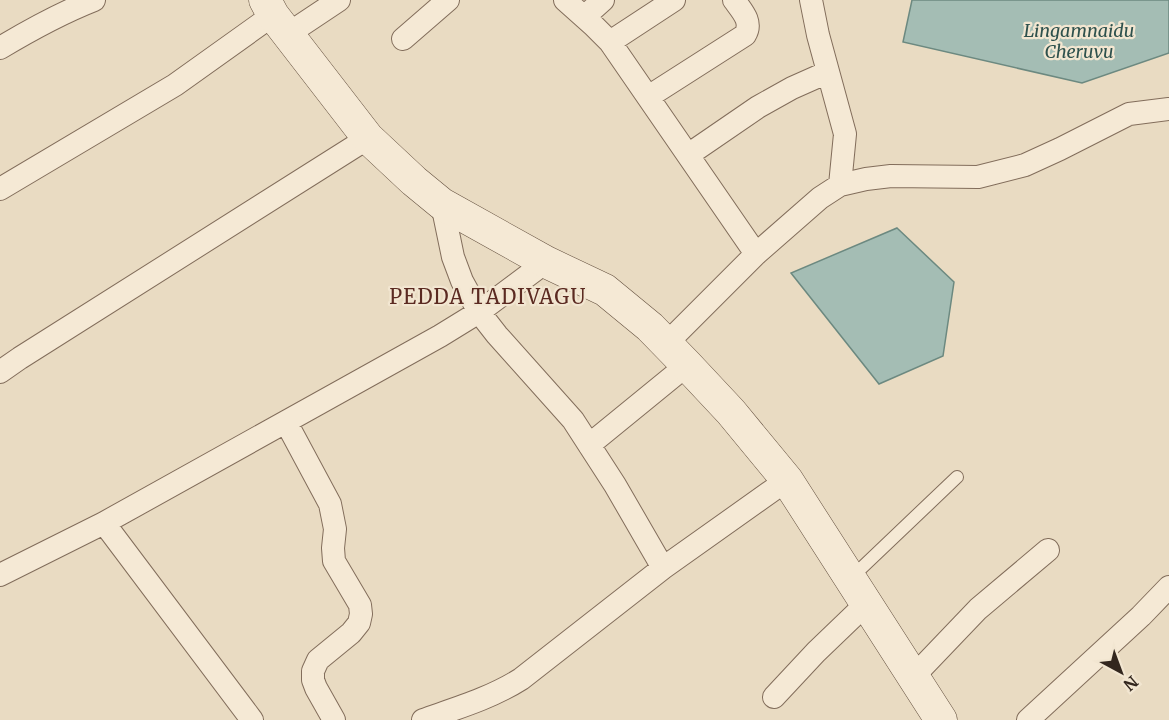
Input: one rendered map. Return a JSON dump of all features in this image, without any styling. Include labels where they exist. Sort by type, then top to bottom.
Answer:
[{"type":"street","points":[[0,48],[66,5],[94,0]]},
{"type":"street","points":[[0,189],[175,85],[275,16],[339,0]]},
{"type":"street","points":[[403,39],[448,0]]},
{"type":"street","points":[[565,0],[610,42],[756,254]]},
{"type":"street","points":[[584,17],[603,0]]},
{"type":"street","points":[[610,42],[674,0]]},
{"type":"street","points":[[648,97],[745,35],[748,23],[734,0]]},
{"type":"street","points":[[811,0],[845,134],[840,185]]},
{"type":"street","points":[[275,16],[368,138],[414,181],[442,204],[546,261],[605,290],[650,327],[731,412],[787,480],[941,720]]},
{"type":"street","points":[[688,155],[758,107],[828,72]]},
{"type":"street","points":[[589,444],[676,354],[756,254],[820,198],[840,185],[891,176],[978,177],[1025,165],[1129,114],[1169,109]]},
{"type":"street","points":[[0,372],[368,138]]},
{"type":"street","points":[[442,204],[453,257],[462,281],[479,312],[573,420],[615,485],[663,568]]},
{"type":"street","points":[[0,575],[104,523],[440,336],[479,312],[546,261]]},
{"type":"street","points":[[286,422],[330,504],[335,529],[334,561],[360,605],[359,623],[351,633],[318,660],[313,670],[316,688],[333,720]]},
{"type":"street","points":[[423,720],[490,697],[521,679],[663,568],[787,480]]},
{"type":"street","points":[[104,523],[252,720]]},
{"type":"street","points":[[913,677],[978,609],[1048,550]]},
{"type":"street","points":[[1028,720],[1141,616],[1169,587]]},
{"type":"street","points":[[774,697],[816,652],[859,591]]},
{"type":"lane","points":[[859,591],[957,477]]},
{"type":"water","name":"Lingamnaidu Cheruvu","points":[[912,0],[1169,0],[1169,53],[1082,83],[903,42]]},
{"type":"water","points":[[897,228],[954,282],[943,356],[879,384],[791,273]]},
{"type":"district","name":"PEDDA TADIVAGU","points":[[488,296]]}]
